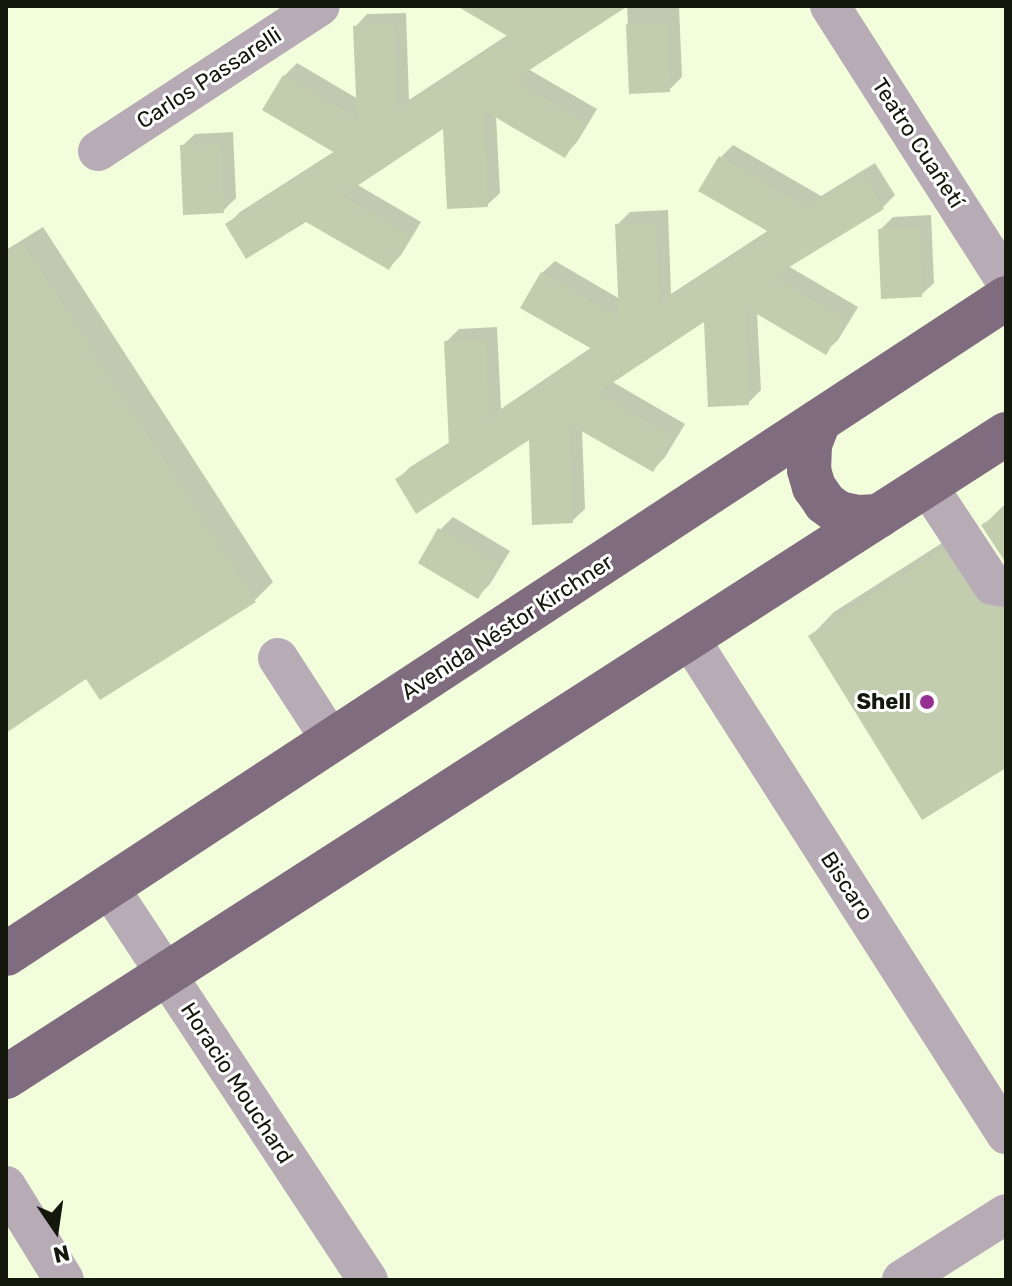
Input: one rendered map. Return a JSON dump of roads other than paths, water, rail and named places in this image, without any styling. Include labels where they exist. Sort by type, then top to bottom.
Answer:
[{"type":"main road","name":"Avenida Néstor Kirchner","points":[[6,954],[1006,298]]},
{"type":"main road","points":[[819,421],[810,444],[809,470],[814,487],[825,503],[839,513],[858,517],[879,516]]},
{"type":"main road","points":[[6,1077],[1006,434]]},
{"type":"street","name":"Carlos Passarelli","points":[[98,151],[320,6]]},
{"type":"street","name":"Teatro Cuañetí","points":[[830,6],[1006,281]]},
{"type":"street","points":[[927,485],[993,585],[1006,587]]},
{"type":"street","name":"Biscaro","points":[[689,638],[1006,1134]]},
{"type":"street","points":[[278,658],[332,741]]},
{"type":"street","name":"Horacio Mouchard","points":[[108,886],[368,1280]]},
{"type":"street","points":[[6,1186],[64,1280]]},
{"type":"street","points":[[902,1280],[1006,1214]]},
{"type":"place","name":"Shell","points":[[927,702]]}]
